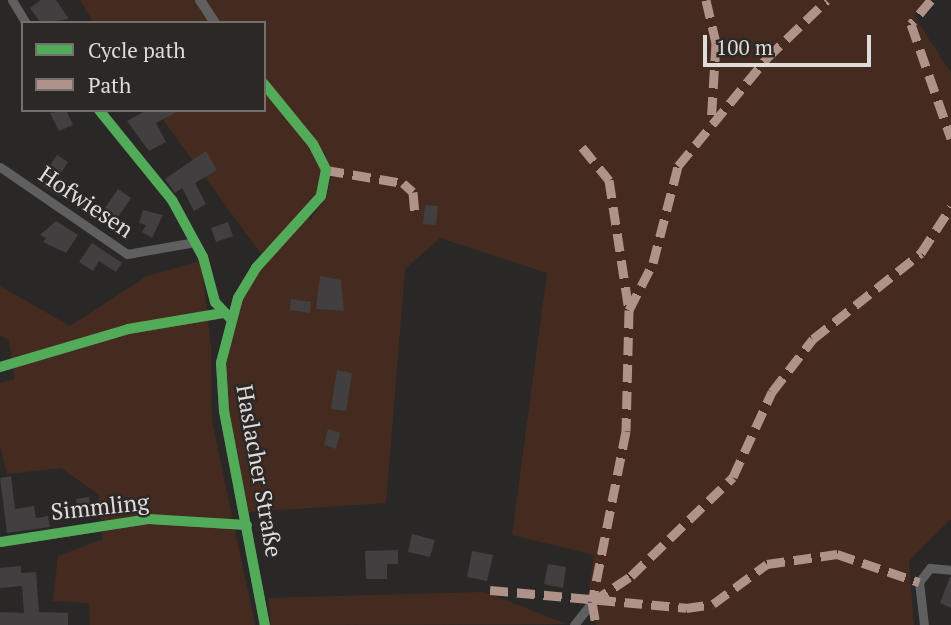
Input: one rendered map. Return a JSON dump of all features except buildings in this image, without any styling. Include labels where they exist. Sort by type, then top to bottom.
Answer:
[{"type":"street","points":[[12,0],[25,21]]},
{"type":"street","points":[[200,0],[214,21]]},
{"type":"street","name":"Haslacher Straße","points":[[265,625],[220,386],[226,315],[256,268],[313,206],[326,181],[326,170],[313,144],[266,86]]},
{"type":"street","points":[[0,367],[128,329],[226,315],[195,242],[155,174],[101,112]]},
{"type":"street","name":"Hofwiesen","points":[[0,167],[127,254],[195,242]]},
{"type":"street","name":"Simmling","points":[[0,542],[149,519],[247,525]]},
{"type":"street","points":[[924,625],[919,582],[930,568],[951,570]]},
{"type":"street","points":[[575,625],[592,602]]},
{"type":"shaded area","points":[[80,0],[197,0],[212,21],[93,21]]},
{"type":"shaded area","points":[[203,0],[925,0],[914,16],[951,73],[951,519],[909,561],[914,625],[596,625],[588,598],[594,555],[512,535],[547,273],[440,238],[405,269],[386,503],[248,512],[227,403],[225,358],[242,301],[264,258],[157,112],[266,112],[266,93],[314,152],[322,170],[322,189],[308,214],[310,220],[326,198],[332,174],[325,154],[266,81],[266,21],[218,21]]},
{"type":"shaded area","points":[[201,261],[211,346],[212,421],[255,625],[90,625],[89,603],[53,601],[58,556],[103,539],[98,494],[61,468],[7,474],[0,445],[0,383],[15,379],[9,340],[0,336],[0,286],[70,326],[147,276]]},
{"type":"shaded area","points":[[484,592],[567,624],[271,625],[268,598]]},
{"type":"marked path","points":[[706,0],[716,43],[711,124]]},
{"type":"marked path","points":[[629,310],[653,263],[678,166],[767,58],[827,0]]},
{"type":"marked path","points":[[931,0],[911,24],[951,138]]},
{"type":"marked path","points":[[582,147],[609,180],[629,310],[626,431],[592,602],[596,625]]},
{"type":"marked path","points":[[326,170],[403,183],[413,192],[415,213]]},
{"type":"marked path","points":[[592,602],[631,576],[733,477],[772,392],[813,339],[921,253],[951,207]]},
{"type":"marked path","points":[[490,590],[686,608],[713,604],[767,564],[837,554],[919,582]]},
{"type":"cycle path","points":[[265,625],[224,411],[221,363],[238,298],[256,268],[321,196],[326,170],[313,144],[266,86]]},
{"type":"cycle path","points":[[101,112],[172,200],[203,257],[215,302],[229,317]]},
{"type":"cycle path","points":[[0,367],[128,329],[223,313]]},
{"type":"cycle path","points":[[0,542],[149,519],[247,525]]}]
